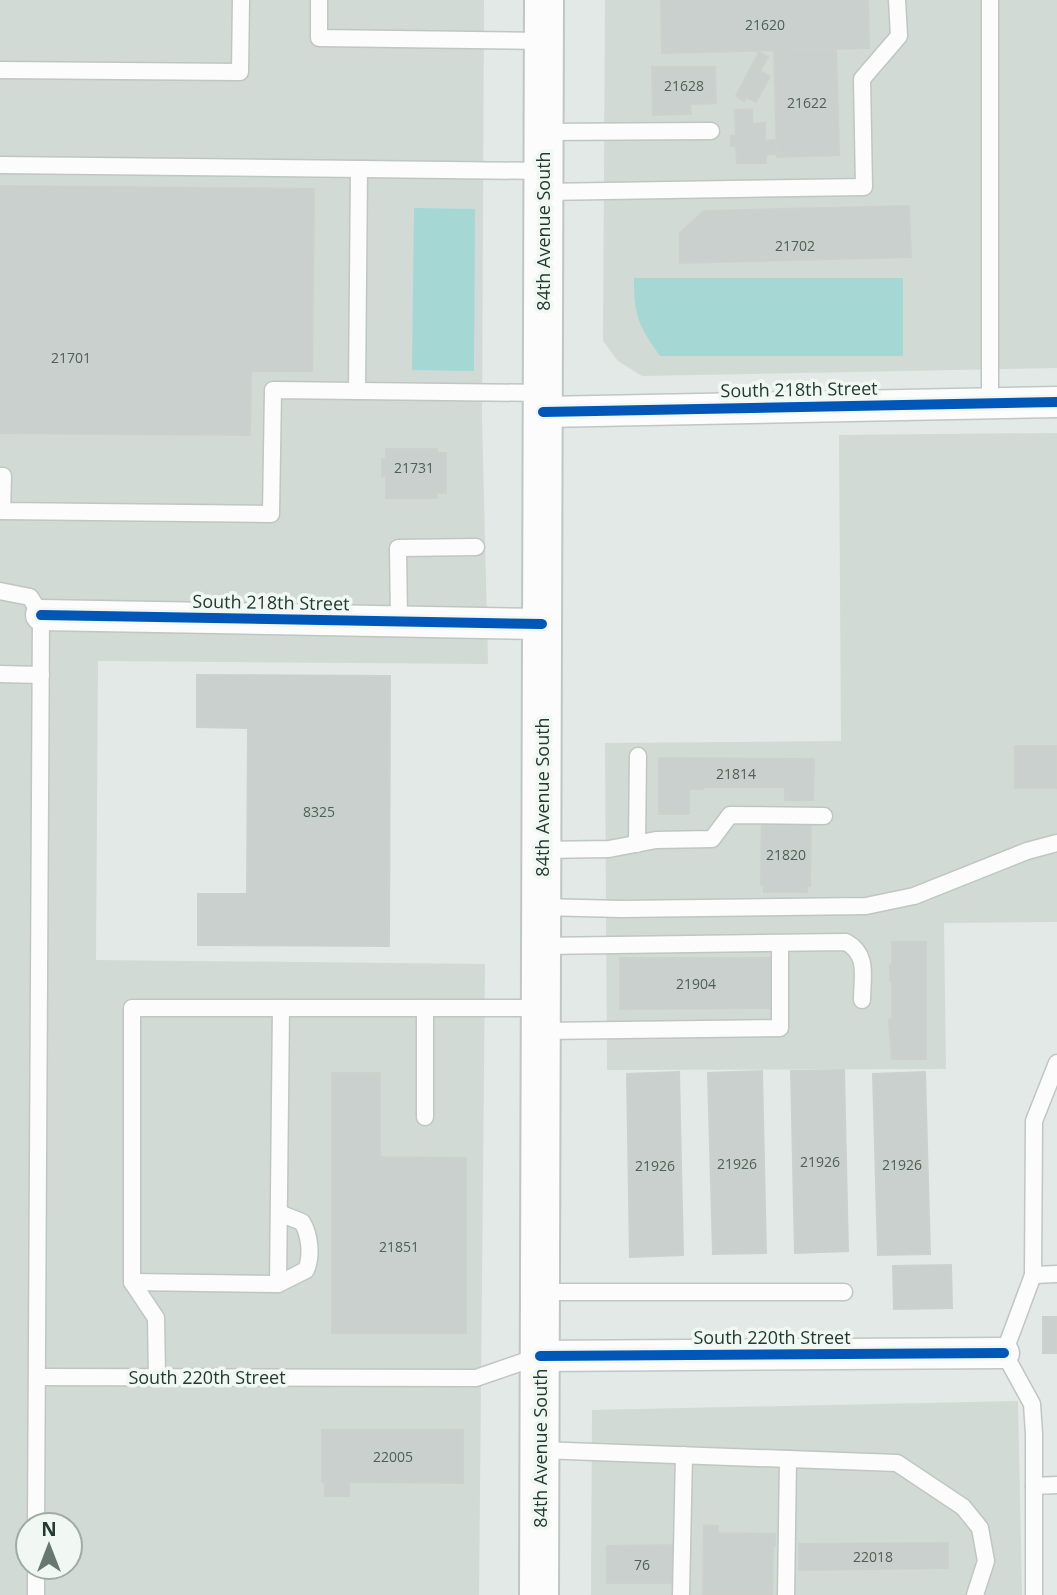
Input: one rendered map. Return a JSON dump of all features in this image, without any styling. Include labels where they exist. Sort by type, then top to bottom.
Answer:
[{"type":"main road","name":"84th Avenue South","points":[[539,1595],[544,0]]},
{"type":"street","name":"South 218th Street","points":[[543,403],[1057,402]]},
{"type":"street","name":"South 218th Street","points":[[41,615],[542,625]]},
{"type":"street","name":"South 220th Street","points":[[540,1356],[1004,1353]]},
{"type":"lane","points":[[0,70],[240,72],[241,0]]},
{"type":"lane","points":[[319,0],[320,38],[544,41]]},
{"type":"lane","points":[[0,164],[359,169],[543,182],[864,187],[862,79],[899,36],[898,0]]},
{"type":"lane","points":[[990,0],[990,403]]},
{"type":"lane","points":[[544,132],[711,131]]},
{"type":"lane","points":[[356,391],[359,169]]},
{"type":"lane","points":[[0,476],[3,476],[1,518],[271,514],[272,390],[356,391],[543,403]]},
{"type":"lane","points":[[399,622],[398,548],[477,547]]},
{"type":"lane","points":[[0,591],[30,597],[41,615],[36,1511]]},
{"type":"lane","points":[[0,674],[41,675]]},
{"type":"lane","points":[[637,844],[638,756]]},
{"type":"lane","points":[[541,850],[609,849],[656,840],[712,839],[730,815],[824,816]]},
{"type":"lane","points":[[541,907],[621,909],[866,906],[914,896],[1027,851],[1057,843]]},
{"type":"lane","points":[[541,946],[846,942],[857,948],[862,959],[862,1000]]},
{"type":"lane","points":[[157,1376],[156,1318],[132,1282],[132,1008],[425,1008],[541,1019],[780,1028],[780,943]]},
{"type":"lane","points":[[278,1283],[281,1008]]},
{"type":"lane","points":[[425,1008],[425,1116]]},
{"type":"lane","points":[[1034,1595],[1032,1404],[1004,1353],[1033,1275],[1034,1121],[1053,1086],[1057,1063]]},
{"type":"lane","points":[[132,1282],[278,1283],[306,1270],[309,1262],[307,1231],[302,1222],[279,1213]]},
{"type":"lane","points":[[1033,1275],[1057,1274]]},
{"type":"lane","points":[[540,1292],[844,1292]]},
{"type":"lane","name":"South 220th Street","points":[[37,1377],[477,1378],[540,1356]]},
{"type":"lane","points":[[540,1450],[897,1463],[963,1507],[980,1528],[986,1561],[975,1595]]},
{"type":"lane","points":[[681,1595],[684,1455]]},
{"type":"lane","points":[[786,1595],[788,1459]]},
{"type":"lane","points":[[1034,1486],[1057,1485]]},
{"type":"shaded area","points":[[0,0],[484,0],[482,418],[488,664],[98,661],[96,960],[485,964],[479,1595],[0,1595]]},
{"type":"shaded area","points":[[605,0],[1057,0],[1057,368],[642,376],[618,361],[603,341]]},
{"type":"shaded area","points":[[1057,433],[1057,922],[944,923],[946,1069],[607,1070],[605,743],[841,741],[839,435]]},
{"type":"shaded area","points":[[1018,1401],[1022,1595],[591,1595],[592,1410]]},
{"type":"water","points":[[414,208],[475,209],[474,371],[412,370]]},
{"type":"water","points":[[634,278],[903,278],[903,356],[660,356],[639,320]]},
{"type":"building","points":[[661,0],[868,0],[869,48],[662,53]]},
{"type":"building","points":[[836,49],[839,155],[777,157],[774,50]]},
{"type":"building","points":[[759,52],[768,57],[760,71],[770,76],[756,102],[746,97],[744,101],[736,96]]},
{"type":"building","points":[[652,67],[715,67],[716,103],[690,104],[691,114],[653,115]]},
{"type":"building","points":[[752,109],[752,124],[765,123],[765,141],[776,140],[776,154],[766,154],[766,163],[737,163],[736,146],[731,146],[731,136],[736,136],[735,110]]},
{"type":"building","points":[[0,186],[314,189],[312,371],[251,371],[250,435],[0,433]]},
{"type":"building","points":[[909,206],[911,257],[680,263],[680,233],[704,211]]},
{"type":"building","points":[[386,449],[437,449],[437,453],[446,453],[446,493],[437,493],[437,498],[386,498],[386,476],[382,476],[382,459],[386,459]]},
{"type":"building","points":[[197,675],[390,676],[389,946],[198,945],[198,894],[247,894],[248,728],[197,727]]},
{"type":"building","points":[[1015,746],[1057,746],[1057,788],[1015,788]]},
{"type":"building","points":[[659,758],[814,759],[813,800],[785,800],[785,787],[703,787],[689,789],[689,814],[659,814]]},
{"type":"building","points":[[762,822],[811,823],[810,886],[807,886],[807,892],[764,892],[764,885],[761,885]]},
{"type":"building","points":[[892,942],[926,942],[926,1059],[892,1059],[889,1020],[892,1020]]},
{"type":"building","points":[[620,958],[771,958],[771,1008],[620,1009]]},
{"type":"building","points":[[844,1070],[848,1251],[795,1253],[791,1071]]},
{"type":"building","points":[[762,1071],[766,1253],[713,1254],[708,1073]]},
{"type":"building","points":[[679,1072],[683,1255],[630,1257],[627,1074]]},
{"type":"building","points":[[925,1072],[930,1254],[878,1255],[873,1074]]},
{"type":"building","points":[[332,1073],[380,1073],[380,1157],[466,1158],[466,1333],[332,1333]]},
{"type":"building","points":[[951,1265],[952,1308],[894,1309],[893,1266]]},
{"type":"building","points":[[1043,1317],[1057,1317],[1057,1353],[1043,1353]]},
{"type":"building","points":[[322,1430],[463,1430],[463,1483],[349,1482],[349,1496],[325,1496],[325,1482],[322,1482]]},
{"type":"building","points":[[704,1525],[718,1526],[718,1533],[775,1534],[772,1595],[703,1595]]},
{"type":"building","points":[[948,1543],[948,1568],[799,1570],[799,1544]]},
{"type":"building","points":[[678,1545],[678,1583],[607,1583],[607,1546]]},
{"type":"cycle path","points":[[543,412],[1057,402]]},
{"type":"cycle path","points":[[41,615],[542,624]]},
{"type":"cycle path","points":[[540,1356],[1004,1353]]}]
